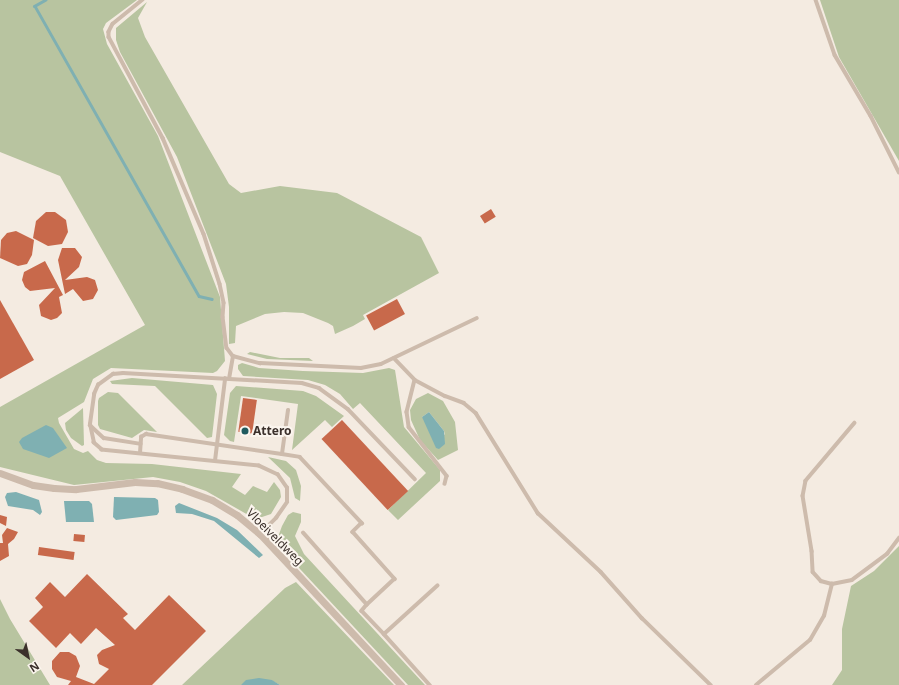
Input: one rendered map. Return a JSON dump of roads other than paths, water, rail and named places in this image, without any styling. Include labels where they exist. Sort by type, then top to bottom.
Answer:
[{"type":"street","name":"Vloeiveldweg","points":[[0,473],[34,484],[54,488],[76,489],[135,482],[157,483],[182,489],[212,500],[237,515],[260,534],[401,685]]},
{"type":"lane","points":[[143,0],[113,24],[108,32],[109,37],[163,138],[204,234],[220,284],[224,303],[223,317],[227,348],[233,356],[260,363],[311,367],[361,368],[394,358],[477,318]]},
{"type":"lane","points":[[816,0],[835,54],[871,116],[899,172]]},
{"type":"lane","points":[[215,461],[227,379],[233,356]]},
{"type":"lane","points":[[394,358],[415,380],[445,396],[464,402],[476,413],[538,513],[601,572],[642,618],[711,685]]},
{"type":"lane","points":[[260,534],[276,518],[287,502],[288,495],[284,482],[270,469],[215,461],[102,450],[94,443],[90,424],[94,394],[98,385],[113,374],[161,374],[302,383],[319,388],[348,409],[415,479]]},
{"type":"lane","points":[[415,380],[407,412],[409,427],[447,476],[445,484]]},
{"type":"lane","points":[[282,454],[288,410]]},
{"type":"lane","points":[[855,423],[814,468],[806,481],[803,496],[812,551],[812,572],[821,581],[832,584],[852,580],[872,568],[887,554],[899,538]]},
{"type":"lane","points":[[90,424],[104,438],[141,444]]},
{"type":"lane","points":[[140,454],[141,437],[146,434],[300,457],[362,524],[353,532],[395,579],[362,610],[430,685]]},
{"type":"lane","points":[[303,533],[367,605]]},
{"type":"lane","points":[[756,685],[810,640],[824,616],[832,584]]},
{"type":"lane","points":[[384,634],[437,586]]},
{"type":"water","points":[[429,412],[444,431],[445,444],[439,449],[436,448],[422,417]]},
{"type":"water","points":[[46,425],[53,428],[67,448],[49,458],[23,449],[19,442],[22,438]]},
{"type":"water","points":[[16,492],[39,500],[42,512],[40,515],[33,510],[8,506],[5,497],[7,493]]},
{"type":"water","points":[[114,497],[155,498],[158,500],[159,512],[157,515],[116,520],[113,517]]},
{"type":"water","points":[[64,501],[89,501],[92,504],[94,522],[66,522]]},
{"type":"water","points":[[179,503],[217,518],[237,530],[263,555],[259,558],[214,521],[192,514],[176,513],[175,506]]},
{"type":"water","points":[[259,678],[272,680],[280,685],[241,685],[246,680]]},
{"type":"waterway","points":[[46,0],[35,6],[199,296],[212,299]]},
{"type":"place","name":"Attero","points":[[245,431]]}]
